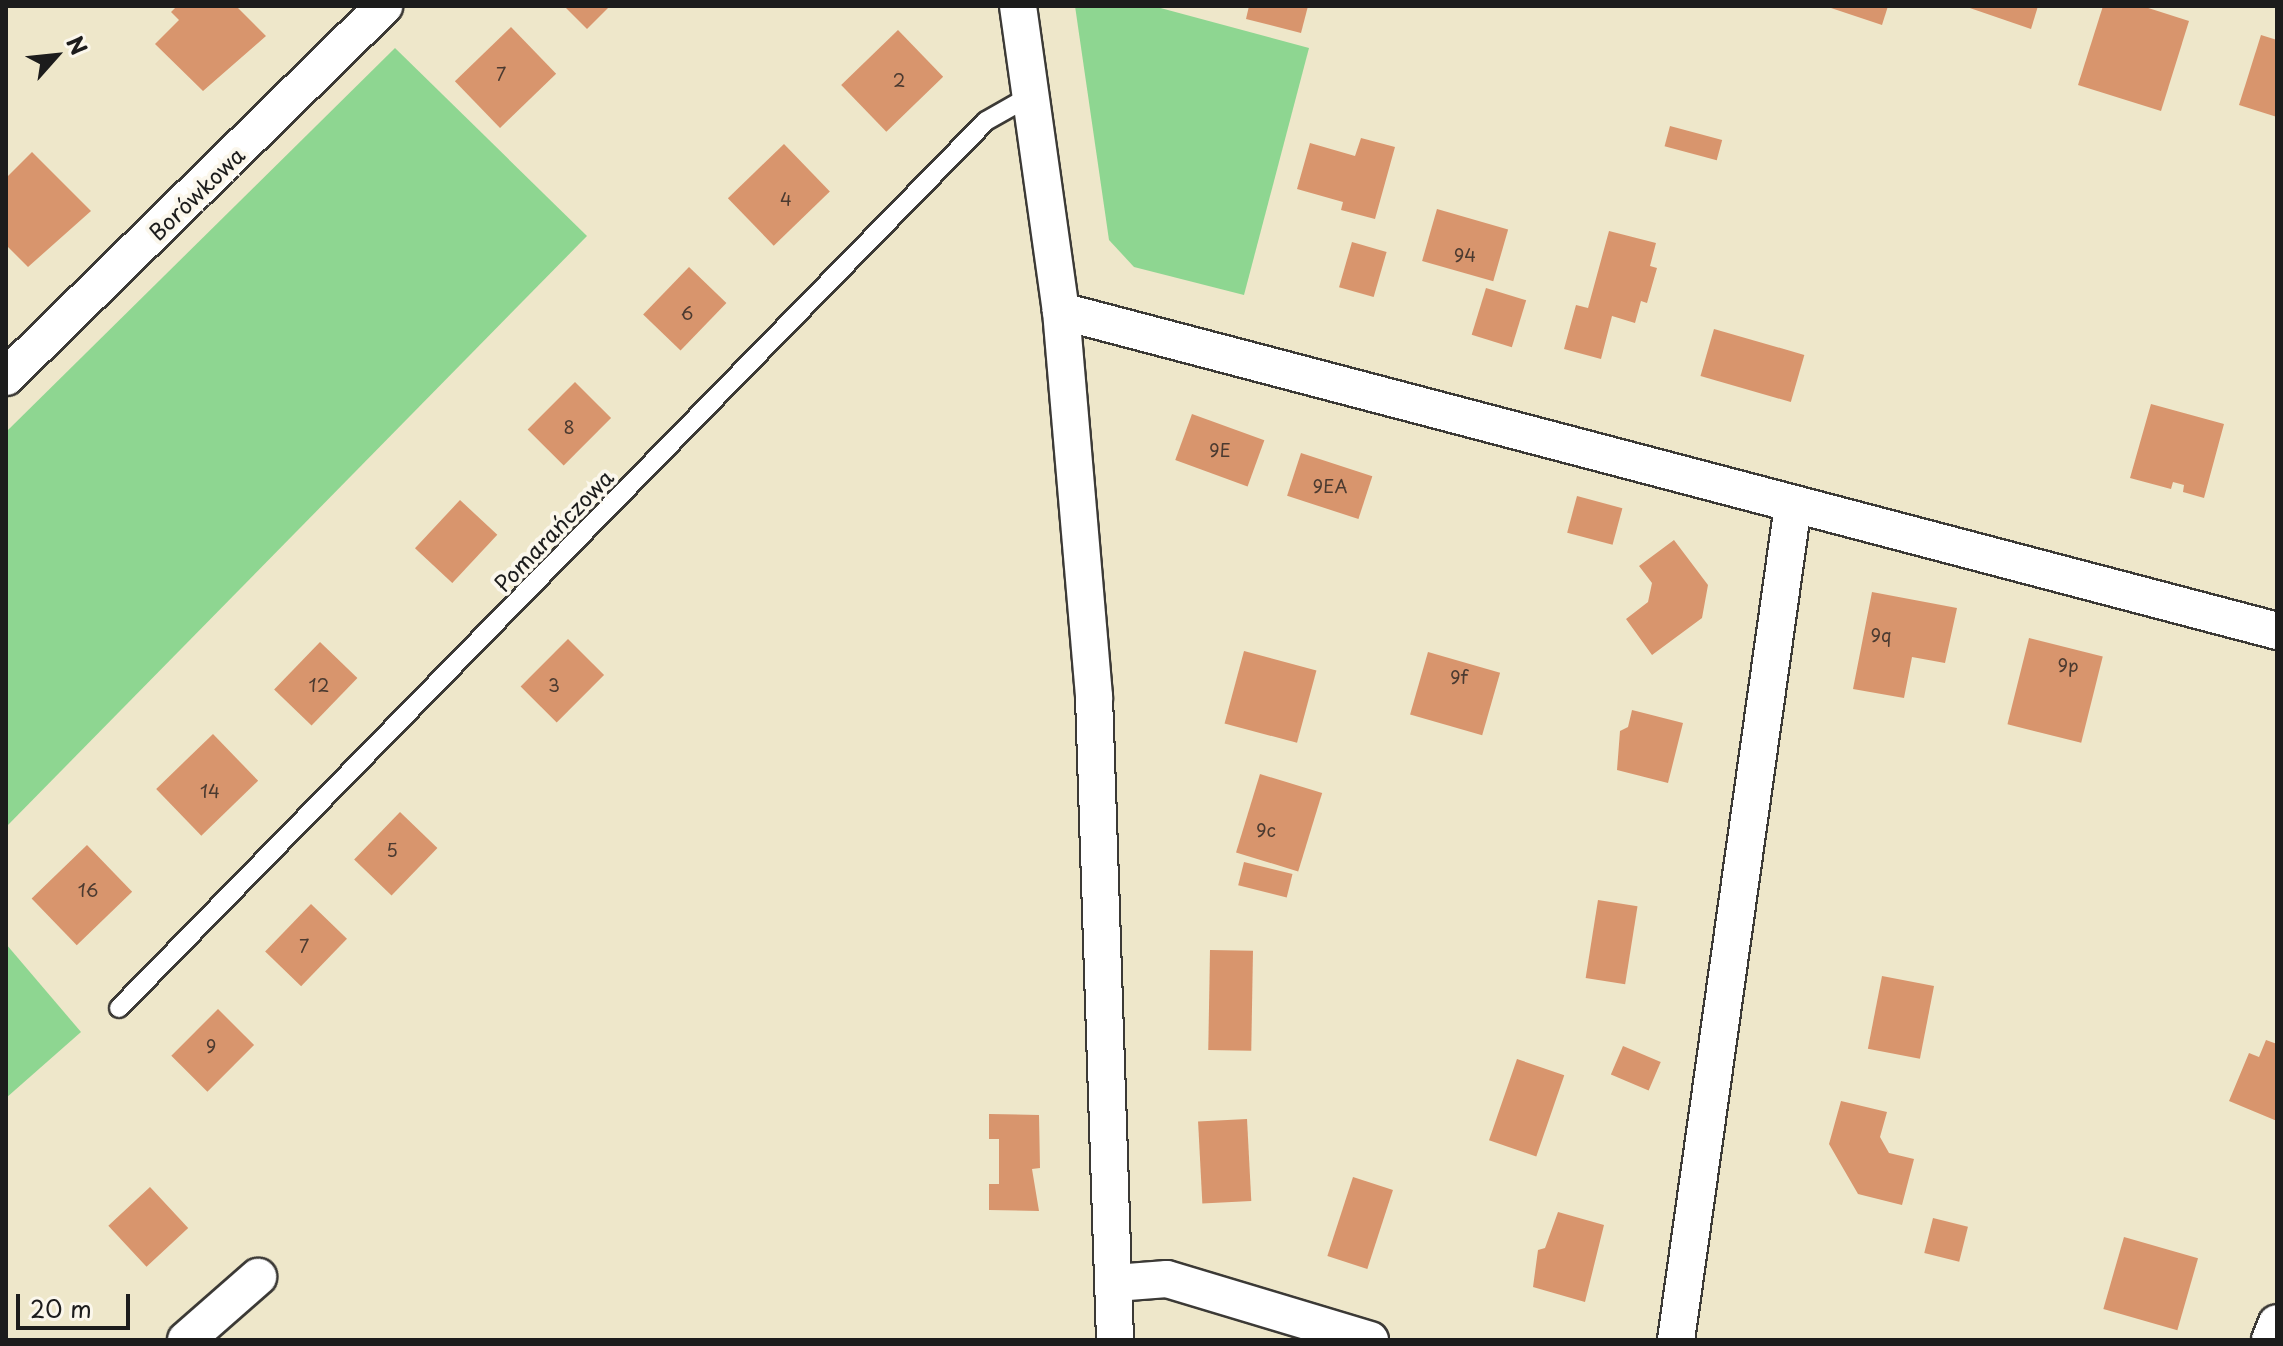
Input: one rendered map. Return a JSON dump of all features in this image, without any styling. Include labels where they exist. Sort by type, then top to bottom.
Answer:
[{"type":"street","name":"Borówkowa","points":[[6,377],[384,6]]},
{"type":"street","points":[[1018,6],[1061,311],[1094,697],[1115,1340]]},
{"type":"street","points":[[1061,311],[2277,631]]},
{"type":"street","points":[[1676,1340],[1793,505]]},
{"type":"street","points":[[186,1340],[258,1277]]},
{"type":"street","points":[[1115,1283],[1167,1279],[1370,1340]]},
{"type":"street","points":[[2270,1340],[2277,1323]]},
{"type":"lane","name":"Pomarańczowa","points":[[119,1008],[986,121],[1030,96]]},
{"type":"green space","points":[[1075,6],[1153,6],[1309,48],[1244,295],[1134,267],[1109,240]]},
{"type":"green space","points":[[395,48],[587,236],[6,827],[6,432]]},
{"type":"green space","points":[[6,944],[81,1032],[6,1098]]},
{"type":"building","points":[[177,6],[236,6],[266,36],[203,91],[155,44],[179,20],[171,12]]},
{"type":"building","points":[[564,6],[610,6],[587,29]]},
{"type":"building","points":[[1249,6],[1308,6],[1301,33],[1246,19]]},
{"type":"building","points":[[1825,6],[1888,6],[1882,25]]},
{"type":"building","points":[[1964,6],[2038,6],[2031,29]]},
{"type":"building","points":[[2103,6],[2142,6],[2189,21],[2161,111],[2078,85]]},
{"type":"building","points":[[511,27],[556,74],[500,128],[455,81]]},
{"type":"building","points":[[898,30],[943,77],[886,132],[841,85]]},
{"type":"building","points":[[2261,35],[2277,40],[2277,117],[2239,105]]},
{"type":"building","points":[[1670,126],[1722,140],[1717,160],[1665,146]]},
{"type":"building","points":[[1361,138],[1395,147],[1375,219],[1341,210],[1343,202],[1297,189],[1310,143],[1355,156]]},
{"type":"building","points":[[784,144],[830,191],[774,246],[728,198]]},
{"type":"building","points":[[32,152],[91,211],[28,267],[6,245],[6,178]]},
{"type":"building","points":[[1437,209],[1508,229],[1493,281],[1422,261]]},
{"type":"building","points":[[1609,231],[1656,243],[1650,266],[1657,268],[1647,303],[1641,301],[1635,323],[1612,316],[1601,359],[1564,349],[1576,305],[1588,308]]},
{"type":"building","points":[[1352,242],[1387,252],[1374,297],[1339,287]]},
{"type":"building","points":[[689,267],[726,303],[681,351],[643,314]]},
{"type":"building","points":[[1486,288],[1526,300],[1512,347],[1472,335]]},
{"type":"building","points":[[1714,329],[1804,355],[1791,402],[1700,376]]},
{"type":"building","points":[[575,382],[611,418],[564,465],[528,429]]},
{"type":"building","points":[[2151,404],[2224,424],[2204,498],[2183,492],[2184,485],[2173,482],[2171,489],[2130,478]]},
{"type":"building","points":[[1192,414],[1264,440],[1248,486],[1175,460]]},
{"type":"building","points":[[1301,453],[1372,476],[1358,519],[1287,496]]},
{"type":"building","points":[[1577,496],[1622,508],[1613,545],[1567,533]]},
{"type":"building","points":[[460,500],[497,535],[452,583],[415,548]]},
{"type":"building","points":[[1674,540],[1708,585],[1702,618],[1652,655],[1626,619],[1648,602],[1652,583],[1639,566]]},
{"type":"building","points":[[1872,592],[1957,608],[1945,663],[1912,657],[1904,698],[1853,689]]},
{"type":"building","points":[[2029,638],[2103,656],[2081,743],[2007,724]]},
{"type":"building","points":[[568,639],[604,675],[557,722],[521,686]]},
{"type":"building","points":[[320,642],[357,678],[312,726],[274,689]]},
{"type":"building","points":[[1244,651],[1316,670],[1297,743],[1225,723]]},
{"type":"building","points":[[1428,652],[1500,673],[1482,735],[1410,714]]},
{"type":"building","points":[[1632,710],[1683,723],[1668,783],[1617,770],[1620,731],[1628,727]]},
{"type":"building","points":[[213,734],[258,781],[201,836],[156,789]]},
{"type":"building","points":[[1260,774],[1322,793],[1298,871],[1236,852]]},
{"type":"building","points":[[400,812],[437,848],[392,896],[354,859]]},
{"type":"building","points":[[87,845],[132,892],[77,945],[32,898]]},
{"type":"building","points":[[1244,862],[1293,874],[1287,897],[1238,885]]},
{"type":"building","points":[[1598,900],[1638,906],[1625,984],[1586,978]]},
{"type":"building","points":[[311,904],[347,939],[301,986],[265,951]]},
{"type":"building","points":[[1210,950],[1253,951],[1251,1051],[1208,1050]]},
{"type":"building","points":[[1882,976],[1934,986],[1920,1059],[1868,1049]]},
{"type":"building","points":[[218,1009],[254,1045],[207,1092],[171,1056]]},
{"type":"building","points":[[2266,1040],[2277,1044],[2277,1121],[2229,1101],[2249,1053],[2259,1057]]},
{"type":"building","points":[[1623,1046],[1661,1062],[1649,1091],[1611,1075]]},
{"type":"building","points":[[1517,1059],[1564,1075],[1536,1157],[1489,1140]]},
{"type":"building","points":[[1841,1101],[1887,1112],[1880,1137],[1889,1153],[1914,1159],[1902,1205],[1858,1194],[1829,1144]]},
{"type":"building","points":[[989,1114],[1039,1115],[1040,1168],[1032,1169],[1039,1211],[989,1210],[989,1184],[999,1184],[999,1139],[989,1139]]},
{"type":"building","points":[[1247,1119],[1251,1201],[1202,1203],[1198,1122]]},
{"type":"building","points":[[1353,1177],[1393,1190],[1367,1269],[1327,1256]]},
{"type":"building","points":[[150,1187],[188,1228],[147,1267],[108,1226]]},
{"type":"building","points":[[1558,1212],[1604,1225],[1585,1302],[1533,1287],[1538,1250],[1545,1248]]},
{"type":"building","points":[[1933,1218],[1968,1227],[1959,1262],[1924,1253]]},
{"type":"building","points":[[2124,1237],[2198,1258],[2177,1330],[2103,1309]]}]
